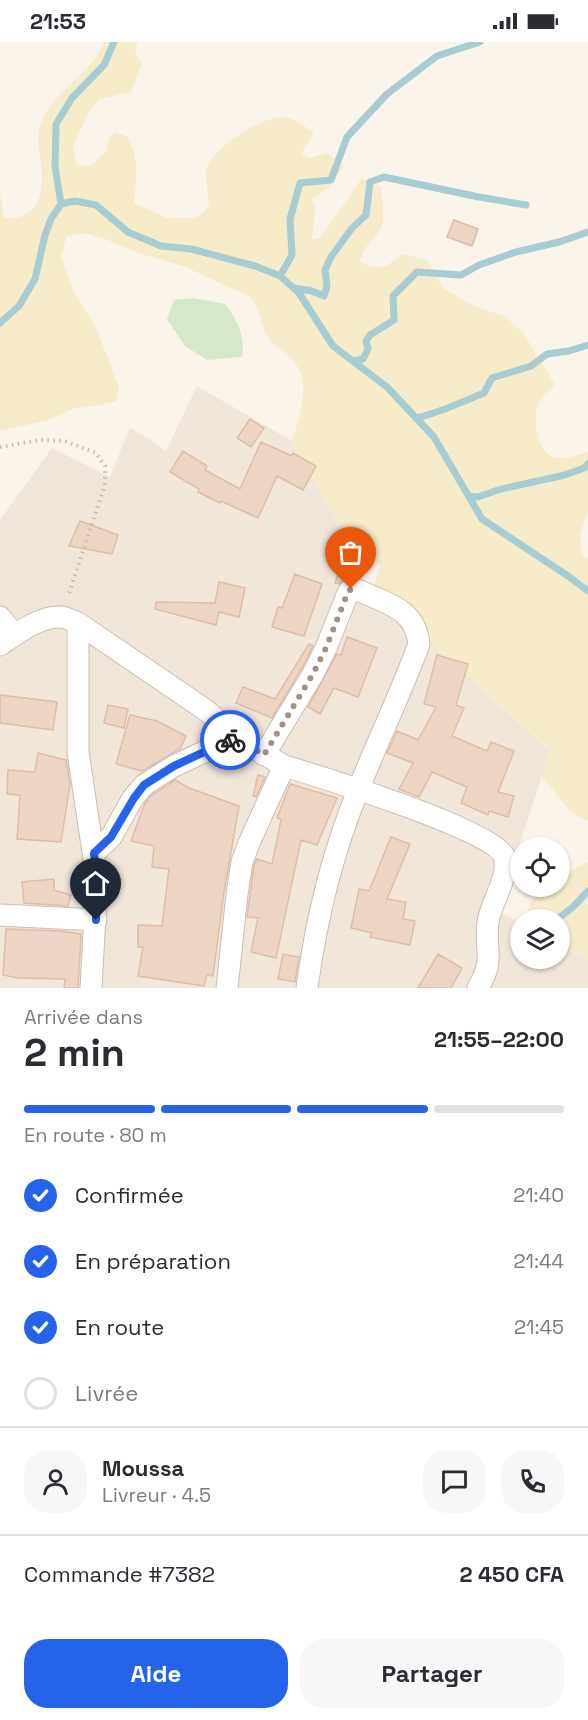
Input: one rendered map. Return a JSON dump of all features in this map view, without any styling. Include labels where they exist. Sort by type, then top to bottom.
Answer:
[{"type":"street","points":[[271,760],[326,648],[348,592],[351,589],[358,590],[403,611],[412,620],[418,633],[419,644],[358,790],[324,899],[306,988]]},
{"type":"street","points":[[0,616],[7,640],[45,620],[70,620],[207,711],[236,737],[284,766],[242,862],[227,988]]},
{"type":"street","points":[[70,620],[78,752],[97,879],[91,988]]},
{"type":"street","points":[[94,853],[111,837],[144,785],[174,766],[236,737]]},
{"type":"street","points":[[271,760],[447,821],[494,844],[502,851],[505,858],[504,872],[488,922],[490,958],[487,974],[478,988]]},
{"type":"street","points":[[0,915],[96,920]]},
{"type":"path","points":[[0,447],[40,440],[65,441],[96,453],[105,466],[105,485],[70,620]]},
{"type":"shaded area","points":[[197,386],[292,441],[344,534],[330,559],[385,600],[550,751],[522,837],[510,837],[510,874],[498,911],[510,918],[510,969],[570,969],[570,950],[588,960],[588,988],[0,988],[0,520],[52,448],[110,477],[130,427],[166,451]]},
{"type":"green space","points":[[193,298],[225,304],[240,329],[242,357],[207,360],[185,346],[167,319],[174,300]]},
{"type":"sand","points":[[104,42],[138,42],[135,54],[142,64],[131,92],[100,99],[88,113],[73,147],[77,165],[90,166],[106,152],[109,138],[116,132],[128,137],[136,162],[134,203],[167,218],[196,218],[209,207],[206,170],[217,153],[227,143],[264,121],[284,117],[292,119],[314,132],[301,154],[310,158],[327,153],[344,166],[330,187],[312,199],[315,209],[312,240],[320,238],[362,178],[381,187],[383,214],[380,230],[363,252],[360,262],[373,267],[383,267],[402,254],[427,260],[443,288],[470,304],[506,317],[524,334],[555,385],[540,400],[537,409],[536,424],[542,446],[555,458],[588,452],[588,511],[580,535],[582,554],[588,559],[588,821],[571,812],[542,776],[550,750],[373,591],[380,565],[344,534],[292,441],[303,398],[302,376],[290,357],[269,339],[251,297],[183,266],[139,253],[105,239],[84,233],[67,236],[61,257],[73,290],[95,326],[109,361],[119,388],[116,401],[75,408],[48,420],[0,431],[0,191],[4,218],[23,216],[35,206],[42,183],[38,136],[44,117],[60,95],[98,54]]},
{"type":"sand","points":[[588,862],[588,960],[570,950],[570,909],[529,909],[533,897],[570,897],[570,870]]},
{"type":"building","points":[[454,220],[478,229],[472,246],[447,237]]},
{"type":"building","points":[[250,419],[264,428],[251,447],[237,438]]},
{"type":"building","points":[[261,442],[292,456],[293,453],[316,466],[303,490],[277,476],[258,518],[198,492],[199,489],[170,472],[183,451],[207,466],[205,470],[240,489]]},
{"type":"building","points":[[80,521],[118,535],[112,554],[69,546]]},
{"type":"building","points":[[344,558],[362,565],[358,577],[347,577],[339,584],[335,583]]},
{"type":"building","points":[[295,574],[322,584],[304,636],[272,627],[278,607],[282,608]]},
{"type":"building","points":[[219,582],[245,588],[239,617],[219,612],[216,625],[155,609],[156,602],[215,603]]},
{"type":"building","points":[[347,637],[377,648],[358,697],[334,688],[320,714],[308,707],[337,654],[341,655]]},
{"type":"building","points":[[309,644],[313,646],[302,668],[272,718],[236,703],[243,687],[275,699]]},
{"type":"building","points":[[437,655],[468,664],[456,705],[464,708],[452,736],[487,751],[491,742],[514,751],[498,792],[514,796],[508,817],[489,811],[488,815],[461,803],[467,787],[432,772],[419,797],[399,789],[413,763],[387,753],[397,731],[418,740],[436,707],[424,704]]},
{"type":"building","points":[[0,695],[57,702],[53,730],[0,723]]},
{"type":"building","points":[[108,705],[128,709],[124,728],[104,723]]},
{"type":"building","points":[[130,715],[157,721],[186,736],[180,749],[142,771],[116,764]]},
{"type":"building","points":[[38,753],[66,760],[70,784],[61,842],[17,839],[20,795],[7,794],[8,770],[35,772]]},
{"type":"building","points":[[258,775],[265,777],[256,797],[253,796]]},
{"type":"building","points":[[175,780],[189,788],[239,806],[224,892],[213,976],[207,974],[204,986],[138,976],[143,947],[138,947],[138,925],[162,926],[169,869],[152,867],[154,846],[131,841],[145,803],[152,795]]},
{"type":"building","points":[[290,784],[337,798],[317,845],[301,840],[276,958],[251,952],[258,918],[247,917],[254,865],[257,859],[272,864],[281,820],[277,818]]},
{"type":"building","points":[[391,837],[410,844],[387,899],[406,902],[403,919],[415,921],[410,945],[370,937],[372,933],[351,928],[359,889],[369,891]]},
{"type":"building","points":[[54,879],[54,890],[71,895],[68,906],[24,903],[22,882]]},
{"type":"building","points":[[6,929],[81,934],[78,988],[64,988],[65,979],[18,978],[3,975]]},
{"type":"building","points":[[283,954],[299,957],[295,982],[278,979]]},
{"type":"building","points":[[438,954],[462,968],[451,988],[418,988]]},
{"type":"waterway","points":[[61,204],[55,166],[56,124],[72,98],[104,65],[114,42]]},
{"type":"waterway","points":[[280,276],[292,255],[290,219],[300,183],[331,180],[347,137],[387,94],[437,56],[480,42]]},
{"type":"waterway","points":[[294,288],[324,296],[327,286],[325,270],[331,257],[352,228],[366,215],[370,182],[384,177],[526,205]]},
{"type":"waterway","points":[[0,323],[19,306],[35,279],[51,219],[61,204],[75,201],[96,205],[128,232],[161,246],[191,249],[255,266],[280,276],[299,293],[333,346],[387,387],[434,437],[482,519],[588,591]]},
{"type":"waterway","points":[[353,361],[363,359],[368,349],[366,341],[370,335],[394,320],[393,296],[417,272],[461,275],[479,265],[516,252],[559,242],[588,232]]},
{"type":"waterway","points":[[416,418],[484,393],[492,378],[531,366],[547,354],[588,345]]},
{"type":"waterway","points":[[469,496],[478,497],[501,489],[565,475],[584,468],[588,464]]},
{"type":"waterway","points":[[570,909],[588,891]]},
{"type":"way so far","points":[[230,740],[236,737],[264,755],[313,674],[351,589]]},
{"type":"route","points":[[96,920],[97,879],[94,853],[111,837],[134,798],[144,785],[174,766],[230,740]]}]
